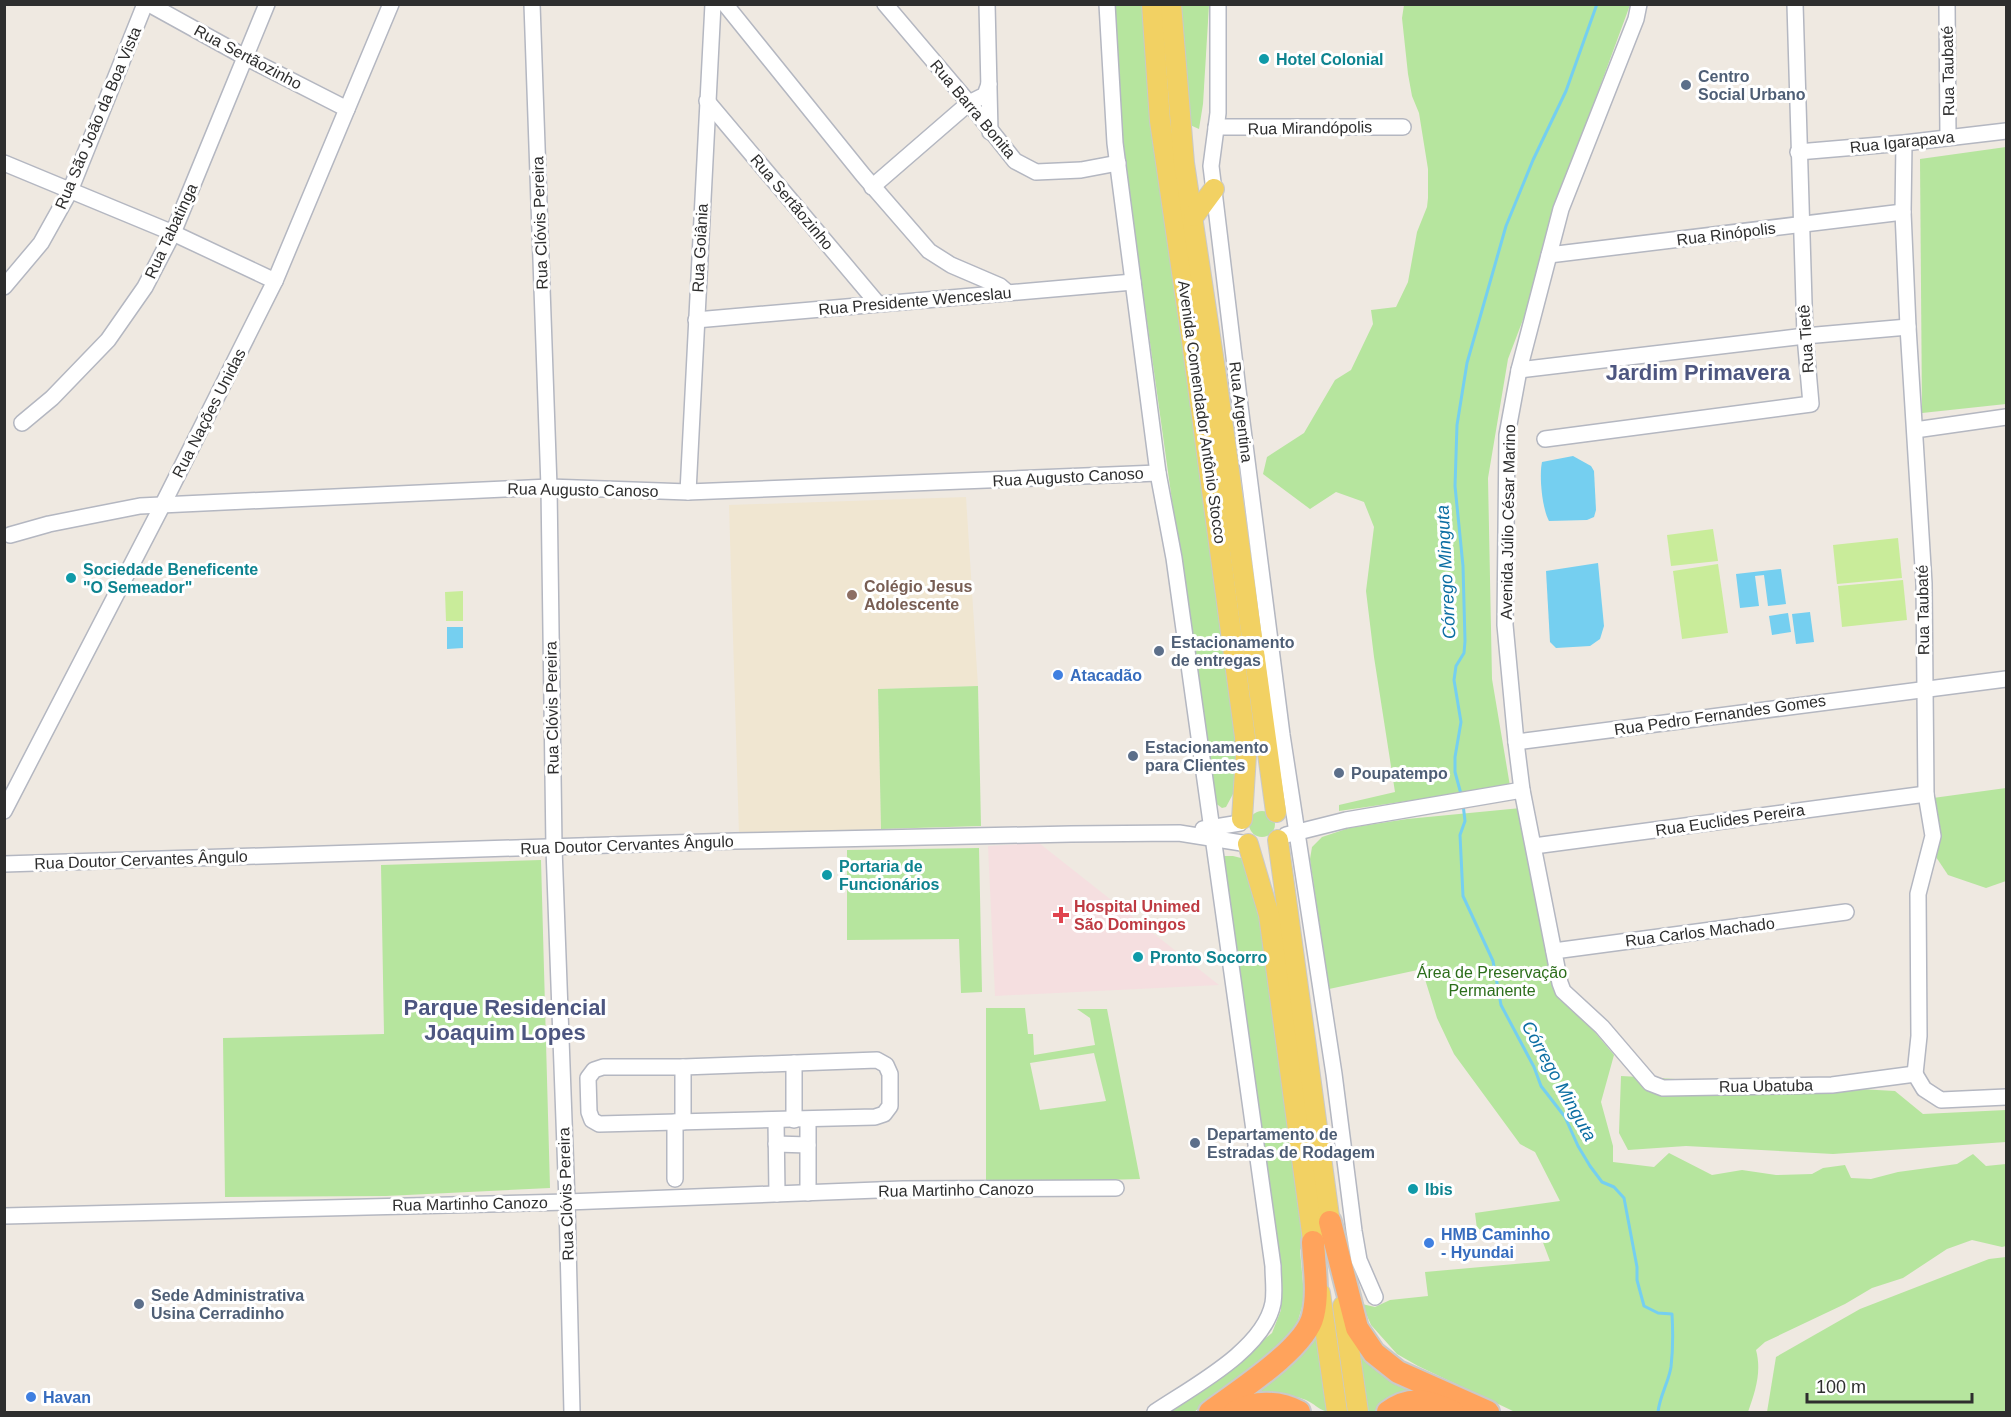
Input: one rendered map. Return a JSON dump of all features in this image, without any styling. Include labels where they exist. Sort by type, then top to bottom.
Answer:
[{"type":"highway","points":[[1330,1222],[1357,1328],[1374,1353],[1398,1372],[1488,1413]]},
{"type":"highway","points":[[1210,1413],[1258,1376],[1305,1335],[1313,1317],[1316,1298],[1313,1242]]},
{"type":"highway","points":[[1388,1413],[1410,1401],[1425,1401],[1454,1413]]},
{"type":"highway","points":[[1234,1413],[1260,1404],[1278,1404],[1299,1413]]},
{"type":"main road","name":"Avenida Comendador Antônio Stocco","points":[[1152,4],[1160,121],[1194,353],[1245,737],[1246,755],[1241,821]]},
{"type":"main road","name":"Avenida Comendador Antônio Stocco","points":[[1172,4],[1184,163],[1194,216],[1284,826],[1330,1222],[1358,1413]]},
{"type":"main road","points":[[1194,216],[1214,189]]},
{"type":"main road","points":[[1248,844],[1262,848],[1271,846],[1284,826],[1266,806],[1249,810],[1241,821],[1241,834],[1248,844],[1269,915],[1337,1413]]},
{"type":"street","name":"Rua Sertãozinho","points":[[147,4],[347,109]]},
{"type":"street","name":"Rua São João da Boa Vista","points":[[4,287],[41,243],[70,191],[147,4]]},
{"type":"street","name":"Rua Tabatinga","points":[[21,423],[52,398],[108,340],[145,287],[173,232],[267,4]]},
{"type":"street","name":"Rua Nações Unidas","points":[[4,811],[162,506],[274,281],[391,4]]},
{"type":"street","name":"Rua Clóvis Pereira","points":[[532,4],[549,487],[554,848],[572,1413]]},
{"type":"street","name":"Rua Goiânia","points":[[688,492],[712,4]]},
{"type":"street","points":[[725,4],[872,187],[929,252],[951,265],[1000,286],[1008,293]]},
{"type":"street","name":"Rua Barra Bonita","points":[[885,4],[1015,161],[1036,172],[1081,170],[1118,163]]},
{"type":"street","points":[[987,4],[990,132]]},
{"type":"street","points":[[1107,4],[1118,163],[1158,473],[1174,558],[1273,1266],[1273,1303],[1267,1320],[1257,1336],[1237,1355],[1155,1413]]},
{"type":"street","name":"Rua Argentina","points":[[1218,4],[1218,113],[1210,166],[1237,387],[1284,826],[1334,1074],[1359,1260],[1375,1297]]},
{"type":"street","name":"Avenida Júlio César Marino","points":[[1560,983],[1522,790],[1516,742],[1505,625],[1507,435],[1519,370],[1562,209],[1640,4]]},
{"type":"street","name":"Rua Tietê","points":[[1545,439],[1811,404],[1805,336],[1800,225],[1794,4]]},
{"type":"street","name":"Rua Taubaté","points":[[1947,4],[1948,137]]},
{"type":"street","points":[[872,187],[969,103],[985,95],[989,84]]},
{"type":"street","name":"Rua Sertãozinho","points":[[707,101],[878,304]]},
{"type":"street","name":"Rua Mirandópolis","points":[[1216,127],[1403,127]]},
{"type":"street","name":"Rua Igarapava","points":[[1798,152],[2007,131]]},
{"type":"street","name":"Rua Taubaté","points":[[1904,143],[1903,212],[1908,327],[1924,583],[1926,794],[1933,836],[1918,894],[1919,1036],[1915,1074]]},
{"type":"street","points":[[4,163],[173,232],[274,281]]},
{"type":"street","name":"Rua Rinópolis","points":[[1549,255],[1903,212]]},
{"type":"street","name":"Rua Presidente Wenceslau","points":[[696,320],[1133,282]]},
{"type":"street","points":[[1519,370],[1805,336],[1908,327]]},
{"type":"street","points":[[1915,430],[2007,417]]},
{"type":"street","name":"Rua Augusto Canoso","points":[[10,535],[49,524],[129,508],[162,506],[549,487],[688,492],[1158,473]]},
{"type":"street","name":"Rua Pedro Fernandes Gomes","points":[[1516,742],[2007,679]]},
{"type":"street","points":[[1284,826],[1346,820],[1522,790]]},
{"type":"street","name":"Rua Euclides Pereira","points":[[1534,846],[1926,794]]},
{"type":"street","points":[[1213,832],[1241,821]]},
{"type":"street","name":"Rua Doutor Cervantes Ângulo","points":[[4,864],[746,841],[1213,832],[1248,844]]},
{"type":"street","name":"Rua Carlos Machado","points":[[1554,951],[1846,912]]},
{"type":"street","name":"Rua Ubatuba","points":[[1560,983],[1563,991],[1602,1027],[1650,1083],[1663,1088],[1832,1085],[1915,1074]]},
{"type":"street","points":[[877,1060],[886,1065],[890,1074],[890,1106],[884,1114],[876,1118],[776,1121],[599,1124],[592,1120],[589,1112],[588,1078],[594,1070],[603,1067],[794,1064],[877,1060]]},
{"type":"street","points":[[794,1064],[801,1120],[808,1145],[808,1193]]},
{"type":"street","points":[[675,1179],[683,1067]]},
{"type":"street","points":[[1915,1074],[1924,1089],[1941,1100],[2007,1097]]},
{"type":"street","points":[[776,1121],[777,1194]]},
{"type":"street","points":[[776,1144],[808,1145]]},
{"type":"street","name":"Rua Martinho Canozo","points":[[4,1216],[567,1202],[903,1189],[1116,1188]]},
{"type":"shaded area","name":"Colégio Jesus Adolescente","points":[[966,497],[978,686],[878,689],[881,829],[739,835],[729,505]]},
{"type":"shaded area","name":"Hospital Unimed São Domingos","points":[[1039,843],[1219,985],[995,996],[988,846]]},
{"type":"green space","points":[[1113,5],[1146,5],[1238,739],[1233,794],[1226,807],[1222,808],[1214,802],[1123,149],[1120,145]]},
{"type":"green space","points":[[1180,5],[1209,5],[1203,104],[1199,129],[1190,125]]},
{"type":"green space","points":[[1404,5],[1630,5],[1580,141],[1554,238],[1508,359],[1488,478],[1492,679],[1510,786],[1339,811],[1339,805],[1395,792],[1366,591],[1374,527],[1364,502],[1336,492],[1310,509],[1263,474],[1267,457],[1304,433],[1335,380],[1351,370],[1373,324],[1371,310],[1396,307],[1408,282],[1417,232],[1427,207],[1428,169],[1419,113],[1412,96],[1408,74],[1402,18]]},
{"type":"green space","points":[[2006,147],[2006,404],[1922,413],[1920,159]]},
{"type":"green space","points":[[1713,529],[1718,561],[1671,566],[1667,535]]},
{"type":"green space","points":[[1898,538],[1902,578],[1837,584],[1833,545]]},
{"type":"green space","points":[[1718,564],[1728,633],[1682,639],[1673,571]]},
{"type":"green space","points":[[1903,580],[1907,620],[1842,627],[1838,586]]},
{"type":"green space","points":[[463,591],[463,621],[446,621],[445,592]]},
{"type":"green space","points":[[978,686],[981,826],[881,829],[878,689]]},
{"type":"green space","points":[[2006,788],[2006,881],[1986,888],[1948,875],[1934,854],[1933,798]]},
{"type":"green space","name":"Área de Preservação Permanente","points":[[1521,808],[1558,988],[1614,1055],[1601,1102],[1613,1146],[1613,1162],[1654,1167],[1669,1153],[1712,1175],[1742,1170],[1776,1175],[1812,1174],[1823,1168],[1845,1165],[1851,1178],[1871,1179],[1898,1172],[1957,1164],[1973,1154],[1986,1166],[2006,1164],[2006,1246],[1972,1240],[1947,1249],[1903,1278],[1872,1288],[1845,1304],[1765,1342],[1756,1350],[1758,1374],[1748,1412],[1515,1412],[1397,1354],[1371,1325],[1362,1304],[1375,1307],[1390,1300],[1428,1296],[1425,1272],[1550,1261],[1539,1232],[1477,1229],[1475,1213],[1560,1201],[1535,1152],[1520,1144],[1454,1054],[1437,1018],[1424,976],[1427,968],[1329,989],[1310,859],[1312,847],[1322,837],[1349,828],[1407,819]]},
{"type":"green space","points":[[1262,811],[1271,815],[1275,824],[1271,833],[1262,837],[1253,833],[1249,824],[1253,815]]},
{"type":"green space","points":[[979,848],[982,992],[961,993],[959,939],[847,940],[847,850]]},
{"type":"green space","points":[[1224,856],[1241,858],[1255,888],[1307,1238],[1300,1250],[1304,1295],[1297,1324],[1279,1349],[1194,1412],[1168,1412],[1207,1385],[1272,1333],[1281,1310],[1281,1285],[1222,864]]},
{"type":"green space","points":[[541,860],[550,1188],[386,1196],[225,1197],[223,1038],[384,1034],[381,865]]},
{"type":"green space","points":[[986,1008],[1025,1008],[1028,1034],[1033,1034],[1034,1055],[1095,1045],[1090,1018],[1077,1009],[1107,1009],[1140,1179],[986,1183]],"holes":[[[1094,1053],[1106,1101],[1040,1110],[1030,1063]]]},
{"type":"green space","points":[[1621,1076],[1895,1091],[1923,1114],[2006,1110],[2006,1142],[1833,1154],[1686,1146],[1628,1150],[1619,1133]]},
{"type":"green space","points":[[2006,1257],[2006,1412],[1767,1412],[1776,1357],[1860,1309],[1989,1259]]},
{"type":"green space","points":[[1321,1322],[1333,1412],[1324,1411],[1303,1399],[1284,1396],[1266,1399],[1230,1412]]},
{"type":"green space","points":[[1352,1333],[1475,1412],[1364,1412]]},
{"type":"water","points":[[1573,456],[1591,466],[1594,471],[1596,510],[1594,517],[1587,520],[1549,521],[1542,492],[1542,462]]},
{"type":"water","points":[[1598,563],[1604,626],[1600,639],[1590,646],[1556,648],[1550,642],[1546,571]]},
{"type":"water","points":[[1781,569],[1786,604],[1768,606],[1764,575],[1755,576],[1759,606],[1740,608],[1736,574]]},
{"type":"water","points":[[1810,612],[1814,642],[1796,644],[1792,614]]},
{"type":"water","points":[[1788,613],[1791,632],[1772,635],[1769,616]]},
{"type":"water","points":[[447,627],[463,627],[463,648],[447,649]]},
{"type":"waterway","name":"Córrego Minguta","points":[[1461,794],[1455,772],[1461,722],[1454,680],[1456,666],[1464,653],[1465,641],[1463,566],[1455,486],[1457,425],[1467,363],[1506,226],[1533,160],[1566,91],[1597,4]]},
{"type":"waterway","name":"Córrego Minguta","points":[[1463,804],[1465,821],[1460,835],[1463,896],[1493,961],[1501,1005],[1534,1067],[1541,1086],[1565,1117],[1590,1166],[1602,1182],[1614,1187],[1624,1198],[1637,1267],[1637,1280],[1644,1306],[1658,1313],[1672,1314],[1671,1367],[1658,1412]]},
{"type":"place","name":"Hotel Colonial","points":[[1264,59]]},
{"type":"place","name":"Centro Social Urbano","points":[[1686,85]]},
{"type":"place","name":"Sociedade Beneficente \"O Semeador\"","points":[[71,578]]},
{"type":"place","name":"Colégio Jesus Adolescente","points":[[852,595]]},
{"type":"place","name":"Estacionamento de entregas","points":[[1159,651]]},
{"type":"place","name":"Atacadão","points":[[1058,675]]},
{"type":"place","name":"Estacionamento para Clientes","points":[[1133,756]]},
{"type":"place","name":"Poupatempo","points":[[1339,773]]},
{"type":"place","name":"Portaria de Funcionários","points":[[827,875]]},
{"type":"place","name":"Hospital Unimed São Domingos","points":[[1061,915]]},
{"type":"place","name":"Pronto Socorro","points":[[1138,957]]},
{"type":"place","name":"Departamento de Estradas de Rodagem","points":[[1195,1143]]},
{"type":"place","name":"Ibis","points":[[1413,1189]]},
{"type":"place","name":"HMB Caminho - Hyundai","points":[[1429,1243]]},
{"type":"place","name":"Sede Administrativa Usina Cerradinho","points":[[139,1304]]},
{"type":"place","name":"Havan","points":[[31,1397]]},
{"type":"district","name":"Jardim Primavera","points":[[1698,372]]},
{"type":"district","name":"Parque Residencial Joaquim Lopes","points":[[505,1020]]}]
